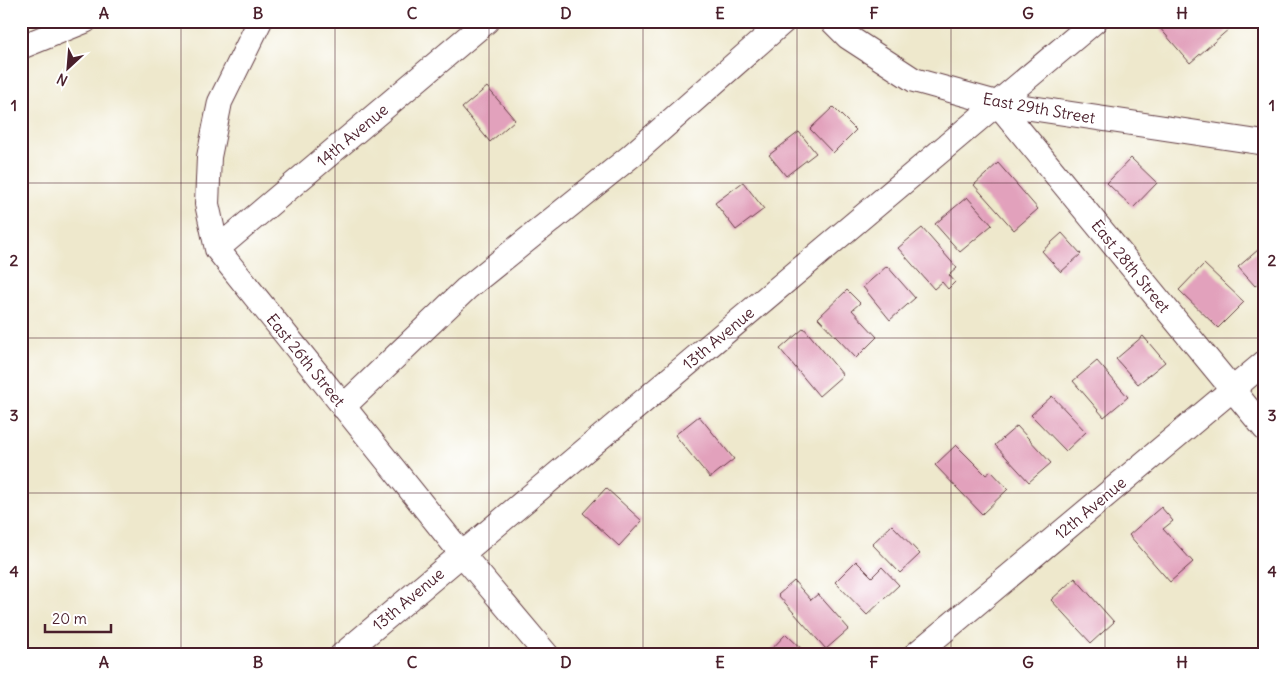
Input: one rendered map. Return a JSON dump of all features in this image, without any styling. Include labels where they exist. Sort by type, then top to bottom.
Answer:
[{"type":"street","points":[[25,43],[46,21]]},
{"type":"street","points":[[25,43],[85,21]]},
{"type":"street","name":"East 26th Street","points":[[260,21],[220,102],[209,156],[207,204],[217,249],[462,554],[548,655]]},
{"type":"street","name":"14th Avenue","points":[[217,249],[487,21]]},
{"type":"street","points":[[343,406],[466,289],[632,156],[784,21]]},
{"type":"street","name":"East 29th Street","points":[[832,21],[848,37],[914,80],[997,103],[1265,143]]},
{"type":"street","name":"13th Avenue","points":[[342,655],[1095,21]]},
{"type":"street","name":"East 28th Street","points":[[997,103],[1265,429]]},
{"type":"street","name":"12th Avenue","points":[[915,655],[1265,362]]},
{"type":"building","points":[[1166,21],[1238,21],[1190,63],[1159,27]]},
{"type":"building","points":[[487,87],[515,120],[490,142],[462,108]]},
{"type":"building","points":[[833,107],[856,130],[833,153],[810,129]]},
{"type":"building","points":[[799,132],[816,153],[786,176],[769,155]]},
{"type":"building","points":[[1131,158],[1157,183],[1133,208],[1107,183]]},
{"type":"building","points":[[998,163],[1038,209],[1014,230],[974,185]]},
{"type":"building","points":[[743,182],[764,209],[736,230],[715,203]]},
{"type":"building","points":[[967,197],[992,225],[960,252],[935,224]]},
{"type":"building","points":[[922,228],[957,268],[949,275],[955,282],[948,289],[942,282],[934,289],[898,248]]},
{"type":"building","points":[[1062,233],[1081,254],[1061,272],[1042,251]]},
{"type":"building","points":[[1265,244],[1265,278],[1255,286],[1238,267]]},
{"type":"building","points":[[1204,264],[1244,302],[1218,328],[1179,290]]},
{"type":"building","points":[[887,266],[915,298],[890,320],[863,287]]},
{"type":"building","points":[[847,290],[860,303],[852,310],[877,337],[856,358],[818,318]]},
{"type":"building","points":[[804,328],[843,375],[819,396],[780,349]]},
{"type":"building","points":[[1143,336],[1165,362],[1138,384],[1116,359]]},
{"type":"building","points":[[1097,361],[1128,397],[1104,417],[1073,381]]},
{"type":"building","points":[[1052,396],[1086,432],[1066,451],[1031,415]]},
{"type":"building","points":[[699,416],[734,459],[710,478],[675,435]]},
{"type":"building","points":[[1017,426],[1051,463],[1029,482],[995,445]]},
{"type":"building","points":[[956,445],[986,475],[991,471],[1008,489],[982,514],[935,465]]},
{"type":"building","points":[[606,488],[642,521],[619,546],[583,513]]},
{"type":"building","points":[[1161,507],[1173,521],[1163,529],[1193,562],[1170,582],[1129,535]]},
{"type":"building","points":[[892,525],[920,554],[900,573],[872,544]]},
{"type":"building","points":[[856,561],[872,577],[882,567],[899,585],[867,615],[835,582]]},
{"type":"building","points":[[1075,578],[1114,622],[1091,643],[1051,600]]},
{"type":"building","points":[[794,581],[811,600],[818,594],[849,629],[826,649],[778,595]]},
{"type":"building","points":[[786,634],[808,655],[766,655]]}]
